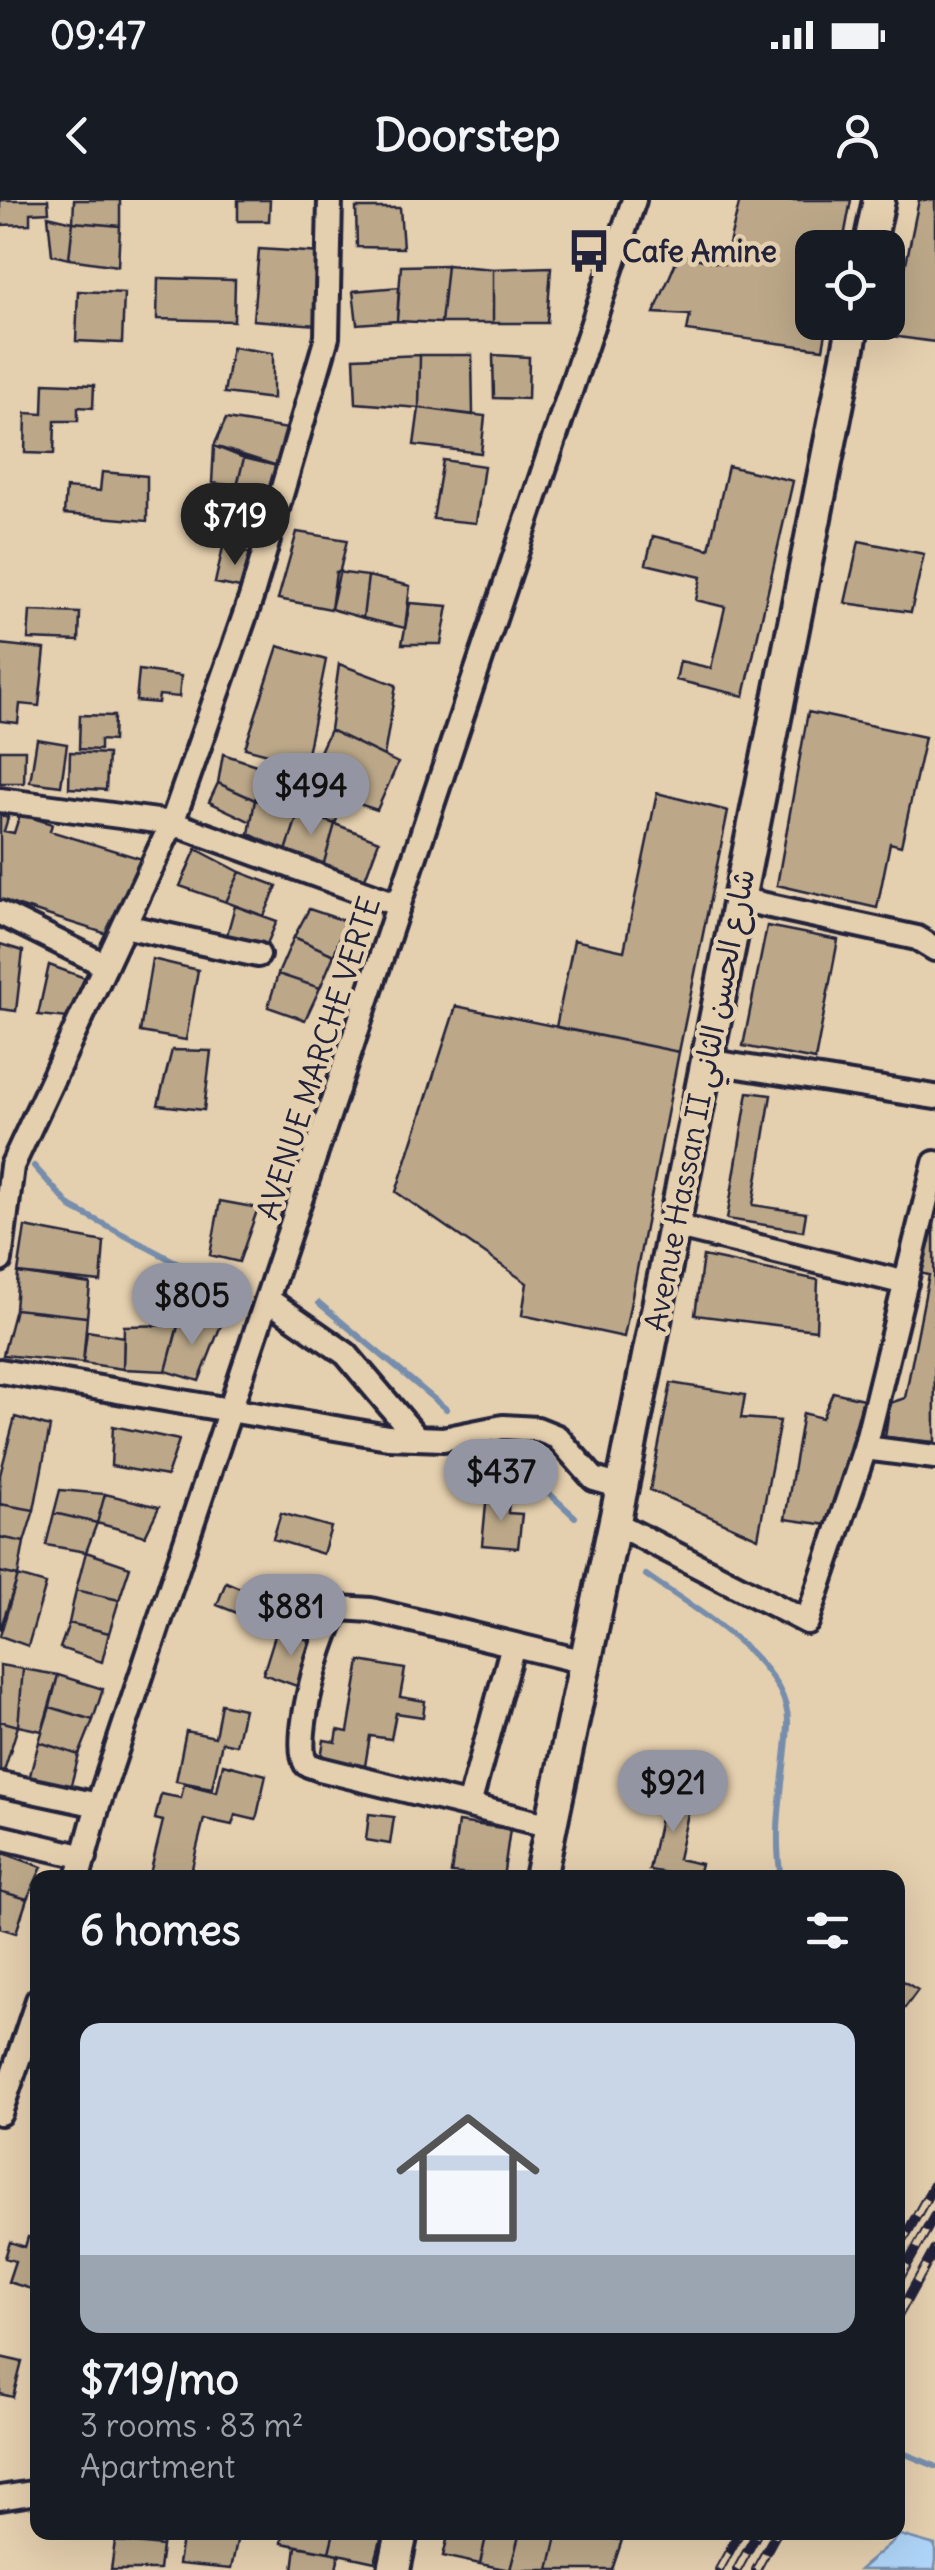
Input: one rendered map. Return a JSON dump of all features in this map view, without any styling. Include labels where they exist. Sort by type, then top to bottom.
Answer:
[{"type":"street","points":[[0,1260],[12,1166],[172,823],[251,598],[327,338],[330,200]]},
{"type":"street","name":"AVENUE MARCHE VERTE","points":[[82,1867],[98,1805],[233,1414],[634,200]]},
{"type":"street","points":[[873,230],[879,200]]},
{"type":"street","name":"Avenue Hassan II شارع الحسن الثاني","points":[[542,1870],[850,340]]},
{"type":"street","points":[[0,800],[172,823],[399,905]]},
{"type":"street","points":[[738,899],[917,938],[935,949]]},
{"type":"street","points":[[0,913],[106,965]]},
{"type":"street","points":[[124,926],[258,955]]},
{"type":"street","points":[[706,1061],[935,1098]]},
{"type":"street","points":[[614,1523],[807,1622],[865,1448],[935,1164]]},
{"type":"street","points":[[674,1226],[906,1283]]},
{"type":"street","points":[[270,1301],[346,1354],[417,1438]]},
{"type":"street","points":[[0,1371],[76,1381],[233,1414],[417,1438],[443,1438],[503,1427],[537,1429],[557,1438],[594,1480],[622,1487]]},
{"type":"street","points":[[865,1448],[935,1457]]},
{"type":"street","points":[[551,1826],[306,1764],[299,1746],[327,1635],[340,1608],[350,1607],[585,1662]]},
{"type":"street","points":[[469,1805],[514,1645]]},
{"type":"street","points":[[0,1784],[98,1805]]},
{"type":"street","points":[[0,1837],[82,1867]]},
{"type":"street","points":[[0,2114],[8,2063],[30,2017]]},
{"type":"street","points":[[0,2498],[30,2493]]},
{"type":"street","points":[[394,2570],[400,2540]]},
{"type":"water","points":[[905,2536],[935,2545],[935,2570],[859,2570],[894,2540],[905,2540]]},
{"type":"building","points":[[0,200],[48,200],[49,212],[30,213],[30,224],[0,225]]},
{"type":"building","points":[[74,200],[120,200],[120,226],[73,222]]},
{"type":"building","points":[[238,200],[270,200],[269,221],[238,221]]},
{"type":"building","points":[[740,200],[851,200],[845,230],[795,230],[795,340],[825,340],[823,349],[687,331],[690,315],[654,313],[679,255],[724,264]]},
{"type":"building","points":[[919,200],[935,200],[935,342],[905,338],[905,268]]},
{"type":"building","points":[[356,208],[400,208],[403,248],[357,247]]},
{"type":"building","points":[[48,216],[73,222],[69,259],[52,255]]},
{"type":"building","points":[[73,222],[120,226],[118,266],[69,259]]},
{"type":"building","points":[[259,249],[322,253],[317,325],[253,320]]},
{"type":"building","points":[[447,265],[493,269],[493,323],[441,323]]},
{"type":"building","points":[[447,265],[441,323],[397,321],[401,266]]},
{"type":"building","points":[[551,267],[547,323],[493,323],[493,269]]},
{"type":"building","points":[[158,278],[235,280],[234,321],[157,319]]},
{"type":"building","points":[[399,287],[397,321],[357,324],[353,291]]},
{"type":"building","points":[[78,291],[124,293],[122,343],[76,341]]},
{"type":"building","points":[[232,347],[273,353],[273,399],[224,393]]},
{"type":"building","points":[[420,355],[472,355],[473,415],[419,408]]},
{"type":"building","points":[[420,355],[419,408],[356,403],[354,358]]},
{"type":"building","points":[[493,355],[529,357],[528,399],[494,398]]},
{"type":"building","points":[[44,383],[94,385],[93,408],[78,407],[78,421],[55,421],[54,454],[25,453],[26,413],[43,414]]},
{"type":"building","points":[[419,408],[485,416],[481,453],[414,445]]},
{"type":"building","points":[[226,419],[288,429],[281,467],[214,446]]},
{"type":"building","points":[[214,446],[244,458],[237,486],[212,483]]},
{"type":"building","points":[[244,458],[281,467],[271,501],[237,486]]},
{"type":"building","points":[[443,460],[484,466],[476,523],[433,519]]},
{"type":"building","points":[[728,466],[793,481],[744,696],[676,680],[680,661],[711,668],[725,607],[696,600],[701,577],[646,564],[653,536],[709,549]]},
{"type":"building","points":[[102,472],[147,476],[147,521],[64,514],[66,488],[100,491]]},
{"type":"building","points":[[297,532],[347,540],[331,609],[278,599]]},
{"type":"building","points":[[859,541],[924,554],[911,612],[845,603]]},
{"type":"building","points":[[223,547],[257,555],[245,589],[215,583]]},
{"type":"building","points":[[336,572],[368,576],[363,618],[331,609]]},
{"type":"building","points":[[368,576],[410,586],[405,628],[363,618]]},
{"type":"building","points":[[410,603],[448,606],[441,644],[402,644]]},
{"type":"building","points":[[30,611],[80,613],[79,641],[28,639]]},
{"type":"building","points":[[0,644],[45,649],[39,706],[20,704],[18,723],[0,721]]},
{"type":"building","points":[[278,646],[326,660],[305,764],[245,748]]},
{"type":"building","points":[[339,664],[396,685],[384,756],[330,730]]},
{"type":"building","points":[[139,670],[181,676],[179,697],[159,695],[158,703],[136,701]]},
{"type":"building","points":[[808,712],[925,737],[901,846],[890,843],[877,908],[777,885]]},
{"type":"building","points":[[80,715],[114,716],[113,741],[100,740],[100,750],[79,749]]},
{"type":"building","points":[[330,730],[398,763],[377,810],[344,799],[350,783],[311,771]]},
{"type":"building","points":[[37,739],[67,744],[61,786],[30,782]]},
{"type":"building","points":[[0,750],[25,750],[24,783],[0,783]]},
{"type":"building","points":[[70,752],[108,754],[106,790],[69,788]]},
{"type":"building","points":[[223,754],[268,769],[255,800],[218,783]]},
{"type":"building","points":[[311,771],[350,783],[335,824],[299,811]]},
{"type":"building","points":[[218,783],[255,800],[251,822],[209,802]]},
{"type":"building","points":[[657,793],[728,811],[679,1052],[556,1027],[574,940],[624,951]]},
{"type":"building","points":[[255,800],[299,811],[286,851],[249,834]]},
{"type":"building","points":[[299,811],[335,824],[323,866],[286,851]]},
{"type":"building","points":[[20,814],[52,824],[50,831],[142,859],[107,934],[0,900],[0,815],[8,818],[4,831],[14,833]]},
{"type":"building","points":[[335,824],[379,841],[363,884],[323,866]]},
{"type":"building","points":[[196,849],[240,872],[226,902],[180,886]]},
{"type":"building","points":[[240,872],[277,886],[264,916],[226,902]]},
{"type":"building","points":[[235,906],[277,921],[264,951],[225,942]]},
{"type":"building","points":[[309,909],[345,921],[334,955],[294,937]]},
{"type":"building","points":[[767,926],[838,940],[815,1060],[743,1046]]},
{"type":"building","points":[[294,937],[334,955],[320,988],[278,974]]},
{"type":"building","points":[[0,944],[23,951],[16,1011],[0,1009]]},
{"type":"building","points":[[152,959],[198,970],[186,1040],[140,1032]]},
{"type":"building","points":[[49,965],[85,978],[68,1018],[38,1015]]},
{"type":"building","points":[[278,974],[320,988],[305,1020],[268,1007]]},
{"type":"building","points":[[456,1006],[679,1052],[624,1337],[522,1315],[527,1283],[396,1192]]},
{"type":"building","points":[[172,1050],[211,1051],[204,1110],[158,1105]]},
{"type":"building","points":[[748,1092],[771,1095],[753,1205],[806,1213],[803,1231],[727,1219]]},
{"type":"building","points":[[220,1201],[258,1208],[239,1262],[210,1255]]},
{"type":"building","points":[[934,1220],[935,1442],[885,1437],[890,1403],[905,1398],[929,1275],[920,1273]]},
{"type":"building","points":[[25,1227],[104,1242],[101,1282],[18,1273]]},
{"type":"building","points":[[703,1256],[818,1280],[816,1330],[695,1315]]},
{"type":"building","points":[[18,1273],[90,1284],[87,1317],[15,1309]]},
{"type":"building","points":[[186,1284],[230,1290],[221,1325],[180,1319]]},
{"type":"building","points":[[15,1309],[87,1317],[83,1363],[3,1355]]},
{"type":"building","points":[[180,1319],[221,1325],[199,1381],[166,1371]]},
{"type":"building","points":[[178,1325],[166,1371],[123,1369],[124,1326]]},
{"type":"building","points":[[87,1331],[124,1337],[123,1369],[83,1363]]},
{"type":"building","points":[[671,1383],[745,1395],[741,1418],[780,1421],[758,1538],[650,1490]]},
{"type":"building","points":[[833,1392],[863,1399],[828,1525],[785,1519],[803,1413],[822,1418]]},
{"type":"building","points":[[15,1417],[50,1427],[34,1510],[0,1504],[0,1475]]},
{"type":"building","points":[[113,1426],[179,1440],[167,1476],[111,1466]]},
{"type":"building","points":[[60,1490],[105,1494],[97,1523],[54,1513]]},
{"type":"building","points":[[105,1494],[159,1507],[145,1536],[97,1523]]},
{"type":"building","points":[[487,1494],[509,1497],[508,1513],[522,1514],[518,1548],[482,1545]]},
{"type":"building","points":[[0,1504],[34,1510],[24,1542],[0,1537]]},
{"type":"building","points":[[54,1513],[97,1523],[86,1552],[46,1545]]},
{"type":"building","points":[[281,1513],[331,1527],[323,1554],[273,1539]]},
{"type":"building","points":[[0,1537],[24,1542],[18,1576],[0,1572]]},
{"type":"building","points":[[86,1552],[130,1567],[119,1600],[76,1590]]},
{"type":"building","points":[[0,1572],[18,1576],[0,1630]]},
{"type":"building","points":[[18,1576],[46,1584],[28,1646],[0,1636]]},
{"type":"building","points":[[226,1582],[261,1597],[252,1619],[217,1605]]},
{"type":"building","points":[[76,1590],[119,1600],[109,1633],[69,1623]]},
{"type":"building","points":[[69,1623],[109,1633],[102,1662],[60,1648]]},
{"type":"building","points":[[277,1629],[320,1644],[305,1689],[263,1674]]},
{"type":"building","points":[[360,1661],[405,1669],[400,1697],[425,1701],[423,1717],[396,1713],[391,1739],[370,1736],[365,1766],[321,1758],[324,1740],[336,1742],[338,1730],[348,1732]]},
{"type":"building","points":[[0,1665],[23,1669],[18,1726],[0,1721]]},
{"type":"building","points":[[23,1669],[58,1675],[42,1731],[18,1726]]},
{"type":"building","points":[[58,1675],[103,1689],[93,1720],[50,1707]]},
{"type":"building","points":[[221,1704],[244,1709],[236,1745],[222,1742],[212,1788],[176,1781],[186,1731],[215,1737]]},
{"type":"building","points":[[50,1707],[93,1720],[79,1755],[39,1742]]},
{"type":"building","points":[[0,1721],[18,1726],[3,1774],[0,1774]]},
{"type":"building","points":[[39,1742],[79,1755],[69,1792],[29,1779]]},
{"type":"building","points":[[223,1764],[266,1775],[256,1820],[235,1815],[232,1825],[204,1819],[191,1870],[151,1870],[163,1821],[155,1819],[161,1794],[181,1798],[184,1784],[217,1792]]},
{"type":"building","points":[[667,1786],[693,1791],[678,1859],[701,1864],[699,1870],[649,1870]]},
{"type":"building","points":[[369,1814],[394,1817],[390,1844],[366,1840]]},
{"type":"building","points":[[458,1822],[510,1829],[504,1870],[451,1870]]},
{"type":"building","points":[[3,1853],[42,1867],[30,1870],[27,1899],[0,1891]]},
{"type":"building","points":[[0,1891],[27,1899],[16,1933],[0,1928]]},
{"type":"building","points":[[905,1982],[918,1990],[905,2008]]},
{"type":"building","points":[[30,2237],[30,2289],[8,2282],[15,2261],[5,2258],[10,2242],[25,2247]]},
{"type":"building","points":[[0,2357],[22,2362],[13,2397],[0,2394]]},
{"type":"building","points":[[115,2540],[163,2540],[162,2546]]},
{"type":"building","points":[[182,2540],[237,2540],[231,2569],[178,2564]]},
{"type":"building","points":[[282,2540],[332,2540],[329,2552]]},
{"type":"building","points":[[332,2540],[381,2540],[375,2562],[329,2552]]},
{"type":"building","points":[[447,2540],[485,2540],[480,2564],[443,2556]]},
{"type":"building","points":[[485,2540],[518,2540],[510,2570],[480,2564]]},
{"type":"building","points":[[518,2540],[556,2540],[549,2570],[510,2570]]},
{"type":"building","points":[[556,2540],[622,2540],[612,2570],[549,2570]]},
{"type":"building","points":[[115,2541],[162,2546],[159,2570],[111,2570]]},
{"type":"building","points":[[296,2546],[339,2554],[336,2570],[293,2570]]},
{"type":"waterway","points":[[34,1166],[71,1207],[181,1265],[226,1278]]},
{"type":"waterway","points":[[319,1303],[446,1409]]},
{"type":"waterway","points":[[506,1454],[575,1517]]},
{"type":"waterway","points":[[646,1575],[712,1620],[757,1659],[785,1702],[788,1725],[780,1801],[780,1870]]},
{"type":"waterway","points":[[905,2454],[935,2466]]},
{"type":"railway","points":[[905,2237],[935,2183]]},
{"type":"railway","points":[[905,2269],[935,2215]]},
{"type":"railway","points":[[905,2303],[935,2249]]},
{"type":"railway","points":[[719,2570],[736,2540]]},
{"type":"railway","points":[[737,2570],[754,2540]]},
{"type":"railway","points":[[756,2570],[773,2540]]},
{"type":"place","name":"Cafe Amine","points":[[589,251]]}]
